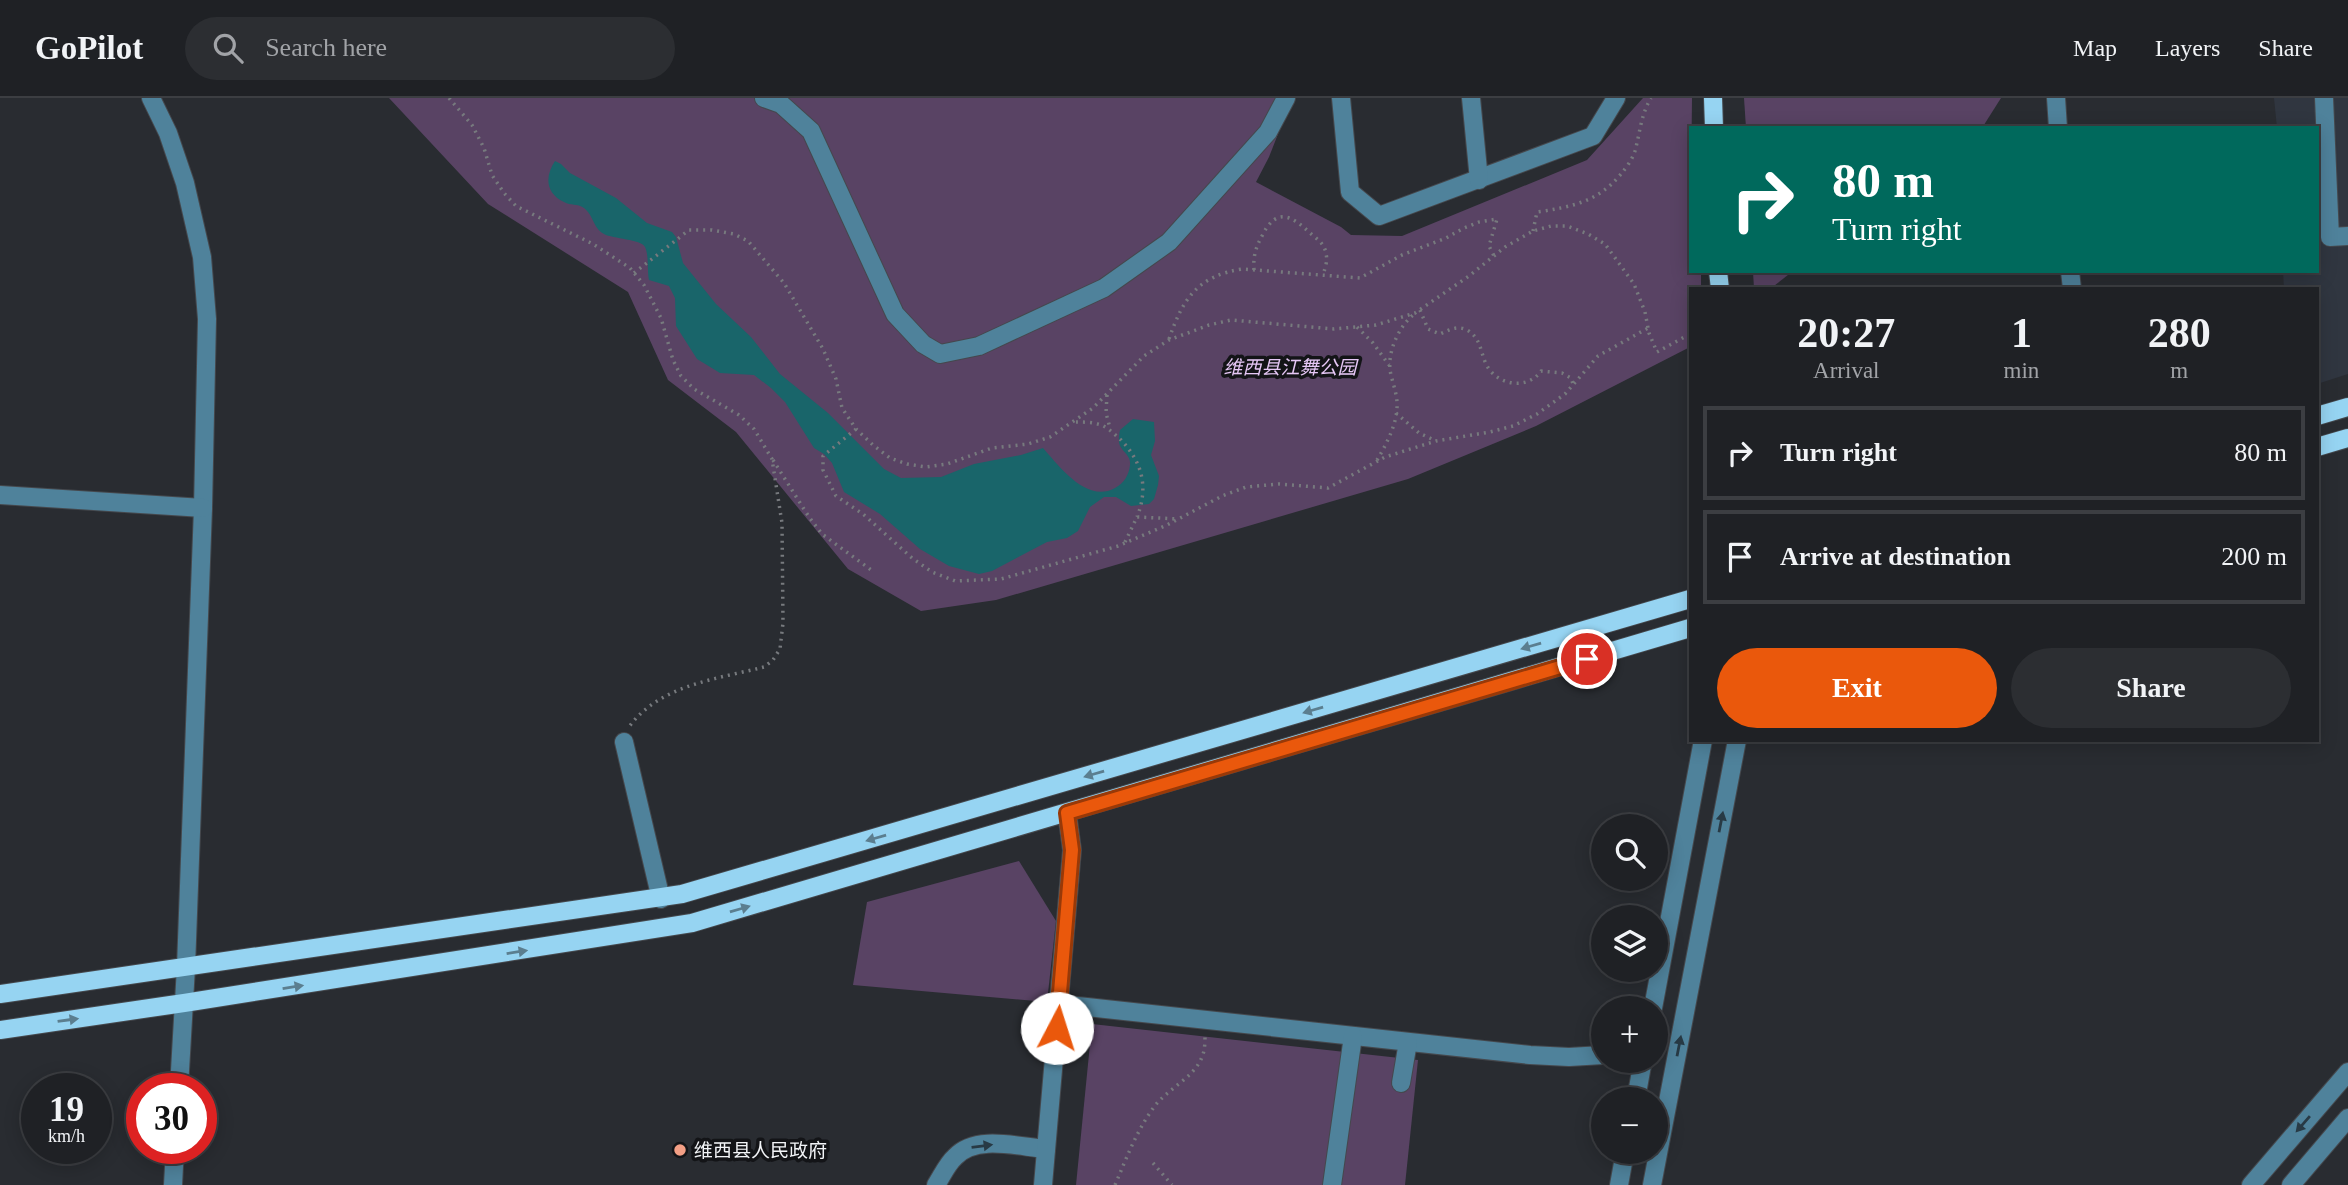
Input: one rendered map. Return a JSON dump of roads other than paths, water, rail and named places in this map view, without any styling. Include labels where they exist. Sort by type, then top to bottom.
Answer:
[{"type":"main road","points":[[1713,98],[1714,126]]},
{"type":"main road","points":[[2319,415],[2348,407]]},
{"type":"main road","points":[[2319,446],[2348,438]]},
{"type":"main road","points":[[0,993],[661,899],[1689,599]]},
{"type":"main road","points":[[0,1030],[692,923],[1689,628]]},
{"type":"street","points":[[151,98],[168,133],[186,183],[202,257],[207,319],[203,508],[180,1073]]},
{"type":"street","points":[[764,98],[782,104],[811,131],[895,314],[923,344],[940,354],[979,346],[1104,288],[1169,242],[1268,132],[1286,98]]},
{"type":"street","points":[[1341,98],[1350,192],[1379,216],[1593,136],[1616,98]]},
{"type":"street","points":[[1471,98],[1479,180]]},
{"type":"street","points":[[2056,98],[2058,126]]},
{"type":"street","points":[[2324,98],[2330,237],[2348,236]]},
{"type":"street","points":[[0,495],[203,508]]},
{"type":"street","points":[[624,742],[661,899]]},
{"type":"street","points":[[1655,996],[1703,742]]},
{"type":"street","points":[[1652,1185],[1737,742]]},
{"type":"street","points":[[1043,1185],[1072,850],[1067,813]]},
{"type":"street","points":[[1059,1004],[1530,1055],[1591,1056]]},
{"type":"street","points":[[1332,1185],[1353,1036]]},
{"type":"street","points":[[1401,1083],[1408,1042]]},
{"type":"street","points":[[2251,1185],[2348,1072]]},
{"type":"street","points":[[2291,1185],[2348,1118]]},
{"type":"street","points":[[936,1185],[953,1158],[962,1150],[974,1146],[991,1144],[1046,1149]]},
{"type":"street","points":[[173,1185],[174,1164]]},
{"type":"street","points":[[1619,1185],[1623,1164]]},
{"type":"water","points":[[555,161],[570,173],[616,198],[647,223],[672,232],[683,263],[716,304],[751,337],[780,374],[828,413],[884,469],[901,478],[941,477],[974,464],[1043,448],[1074,481],[1094,491],[1105,492],[1121,484],[1126,478],[1129,459],[1120,446],[1119,436],[1120,430],[1133,419],[1154,422],[1155,441],[1151,455],[1159,476],[1154,499],[1149,504],[1131,506],[1116,497],[1104,497],[1090,507],[1078,531],[1067,538],[1047,542],[992,571],[979,574],[949,566],[920,549],[880,514],[844,492],[832,463],[814,448],[785,402],[771,388],[754,375],[720,373],[697,359],[676,326],[675,298],[669,286],[649,280],[645,247],[638,242],[604,234],[584,208],[567,203],[553,194],[548,178]]},
{"type":"place","name":"维西县人民政府","points":[[680,1150]]},
{"type":"park label","name":"维西县江舞公园","points":[[1290,367]]}]
